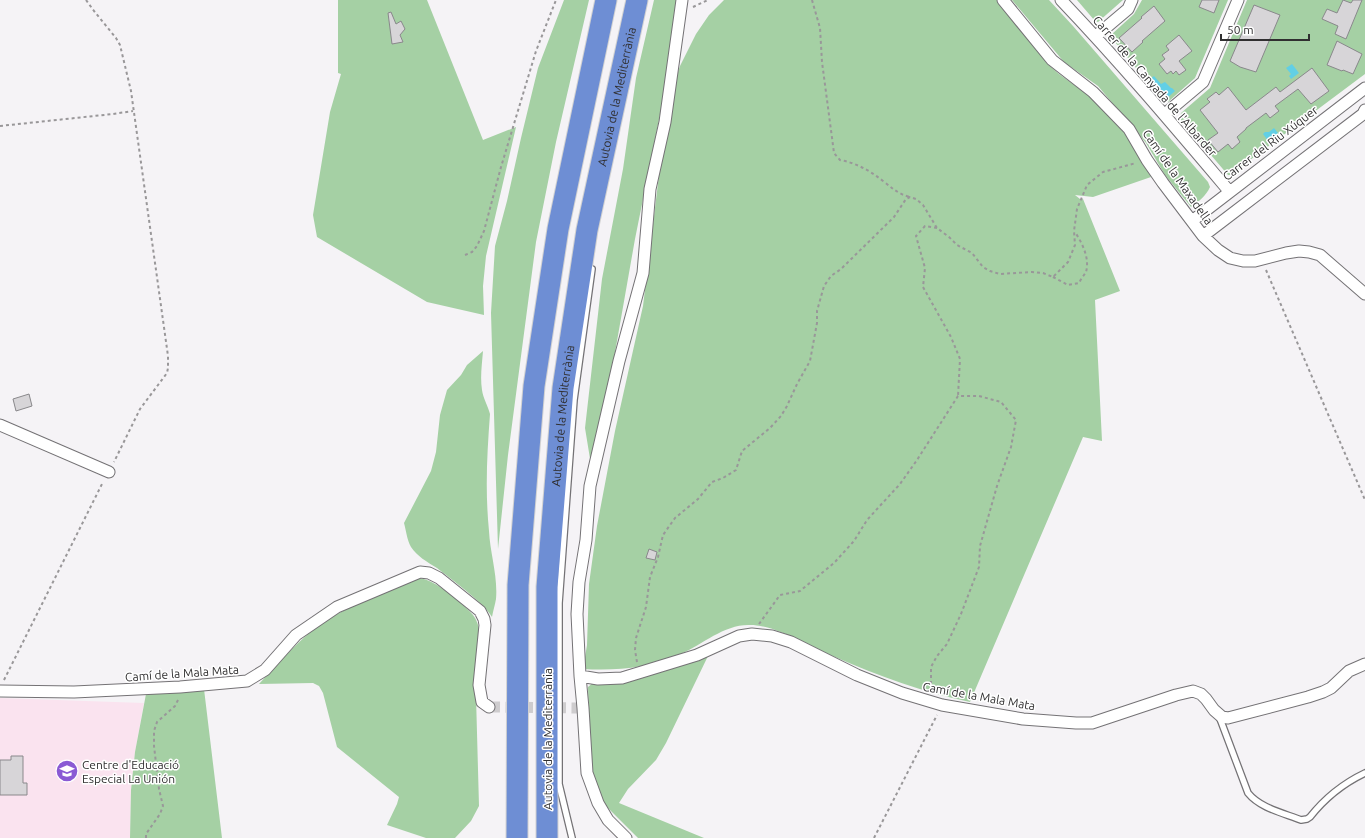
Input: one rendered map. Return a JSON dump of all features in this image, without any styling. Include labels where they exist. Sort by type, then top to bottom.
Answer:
[{"type":"highway","points":[[518,838],[518,585],[534,386],[558,229],[606,0]]},
{"type":"highway","name":"Autovia de la Mediterrània","points":[[547,838],[547,587],[563,388],[587,230],[637,0]]},
{"type":"street","points":[[626,838],[608,820],[598,803],[587,773],[577,614],[579,582],[586,540],[590,486],[643,272],[650,189],[665,122],[682,0]]},
{"type":"street","name":"Camí de la Maxadella","points":[[1003,0],[1052,60],[1093,92],[1129,129],[1147,160],[1203,236],[1230,258],[1243,261],[1299,251],[1309,252],[1320,255],[1365,294]]},
{"type":"street","name":"Carrer de la Canyada de l'Albarder","points":[[1061,0],[1096,36],[1165,114],[1229,191]]},
{"type":"street","points":[[1096,36],[1128,9],[1132,0]]},
{"type":"street","points":[[1165,114],[1203,82],[1238,0]]},
{"type":"street","name":"Carrer del Riu Xúquer","points":[[1192,221],[1229,191],[1365,88]]},
{"type":"street","points":[[1203,236],[1363,114],[1365,110]]},
{"type":"street","points":[[0,425],[108,472]]},
{"type":"street","name":"Camí de la Mala Mata","points":[[1,687],[74,692],[180,687],[247,681],[265,670],[296,635],[337,607],[420,572],[429,573],[439,578],[480,611],[485,625],[479,685],[482,702],[489,708]]},
{"type":"street","name":"Camí de la Mala Mata","points":[[580,676],[598,679],[622,678],[697,655],[739,636],[752,634],[772,636],[791,642],[857,675],[902,693],[930,702],[1023,719],[1092,723],[1176,695],[1193,691],[1201,694],[1218,713]]},
{"type":"street","points":[[1218,713],[1222,717],[1228,718],[1308,697],[1331,688],[1349,671],[1365,664]]},
{"type":"lane","points":[[603,187],[616,94]]},
{"type":"lane","points":[[572,838],[559,784],[559,603],[574,400],[592,264]]},
{"type":"lane","points":[[511,786],[517,675]]},
{"type":"lane","points":[[1218,713],[1248,792],[1253,799],[1260,804],[1301,820],[1307,819],[1327,798],[1346,784],[1365,773]]},
{"type":"path","points":[[1,687],[140,409],[164,378],[168,368],[168,356],[128,77],[120,45],[86,0]]},
{"type":"path","points":[[465,255],[472,252],[477,246],[484,231],[501,167],[536,51],[556,0]]},
{"type":"path","points":[[681,12],[708,0]]},
{"type":"path","points":[[812,0],[820,28],[822,62],[834,153],[840,160],[851,162],[868,170],[901,195],[910,197],[923,205],[937,228],[949,237],[956,245],[972,253],[983,267],[990,271],[1000,274],[1032,272],[1043,273],[1068,285],[1079,283],[1086,272],[1087,261],[1083,244],[1074,231]]},
{"type":"path","points":[[0,126],[133,111]]},
{"type":"path","points":[[1053,277],[1068,262],[1074,245],[1074,231],[1078,209],[1087,185],[1103,172],[1147,160]]},
{"type":"path","points":[[640,673],[635,650],[636,638],[646,607],[650,577],[658,557],[663,535],[675,518],[698,499],[712,482],[723,478],[736,470],[742,451],[770,428],[781,416],[810,361],[817,323],[817,311],[824,286],[830,276],[841,269],[894,217],[906,199],[910,197]]},
{"type":"path","points":[[752,634],[780,595],[800,591],[834,563],[854,541],[867,520],[900,484],[958,396],[960,358],[951,336],[923,287],[925,268],[916,236],[925,226],[937,228]]},
{"type":"path","points":[[1261,259],[1365,500]]},
{"type":"path","points":[[930,702],[931,667],[937,656],[947,644],[961,614],[979,567],[980,546],[1011,447],[1016,420],[1001,402],[979,396],[958,396]]},
{"type":"path","points":[[146,838],[146,834],[160,814],[163,806],[159,789],[154,746],[154,731],[157,722],[174,706],[179,698],[180,687]]},
{"type":"path","points":[[874,838],[942,705]]},
{"type":"shaded area","name":"Centre d'Educació Especial La Unión","points":[[0,698],[144,703],[135,752],[131,790],[130,838],[0,838]]},
{"type":"green space","points":[[338,0],[427,0],[483,140],[516,127],[486,256],[483,286],[484,315],[427,302],[317,237],[313,215],[330,112],[341,74],[338,73]]},
{"type":"green space","points":[[564,0],[589,0],[556,142],[536,242],[508,455],[498,549],[491,313],[495,246],[538,68]]},
{"type":"green space","points":[[654,0],[683,0],[635,239],[593,477],[585,428],[602,279],[623,169],[636,78]]},
{"type":"green space","points":[[724,0],[997,0],[1036,46],[1051,67],[1099,103],[1121,126],[1151,177],[1093,197],[1075,195],[1080,199],[1083,199],[1120,291],[1095,300],[1102,441],[1083,437],[970,702],[901,683],[825,653],[782,632],[750,625],[723,631],[681,654],[657,663],[621,669],[583,669],[587,645],[589,584],[597,526],[615,431],[643,306],[660,167],[673,87],[680,66],[696,34],[709,15]]},
{"type":"green space","points":[[1012,0],[1049,0],[1208,182],[1210,187],[1202,198],[1191,207],[1165,175],[1146,143],[1098,86],[1064,62]]},
{"type":"green space","points":[[1077,0],[1123,0],[1098,22],[1095,21]]},
{"type":"green space","points":[[1142,0],[1228,0],[1195,78],[1168,102],[1163,100],[1142,75],[1147,71],[1141,64],[1136,68],[1111,37],[1112,34],[1134,14]]},
{"type":"green space","points":[[1247,0],[1365,0],[1365,74],[1228,175],[1180,117],[1181,113],[1210,88]]},
{"type":"green space","points":[[483,351],[481,385],[483,396],[490,414],[487,501],[496,590],[496,599],[492,617],[482,605],[466,591],[416,553],[411,547],[404,523],[431,471],[436,452],[440,415],[447,390],[461,375],[467,365]]},
{"type":"green space","points":[[419,578],[425,579],[440,587],[462,604],[474,617],[480,632],[476,696],[479,806],[471,821],[455,838],[426,838],[387,825],[399,797],[337,747],[323,693],[319,686],[313,683],[259,684],[286,655],[325,621],[360,602]]},
{"type":"green space","points":[[708,656],[666,743],[656,760],[628,789],[619,803],[704,838],[638,838],[605,805],[590,774],[588,687],[595,681]]},
{"type":"green space","points":[[204,689],[222,838],[130,838],[131,790],[135,752],[146,694]]},
{"type":"water","points":[[1292,64],[1299,73],[1291,79],[1289,76],[1291,74],[1286,68]]},
{"type":"water","points":[[1154,76],[1161,84],[1165,82],[1175,91],[1166,99],[1149,80]]},
{"type":"water","points":[[1274,128],[1278,133],[1268,141],[1263,134]]},
{"type":"building","points":[[1202,0],[1219,0],[1214,13],[1199,7]]},
{"type":"building","points":[[1343,0],[1351,3],[1353,0],[1362,0],[1346,39],[1335,34],[1338,26],[1322,19],[1327,9],[1337,13]]},
{"type":"building","points":[[1254,5],[1280,15],[1256,72],[1240,67],[1230,61]]},
{"type":"building","points":[[1154,6],[1165,21],[1132,52],[1119,38]]},
{"type":"building","points":[[391,12],[396,24],[401,21],[405,29],[400,35],[403,42],[392,44],[388,13]]},
{"type":"building","points":[[1179,35],[1192,51],[1179,61],[1186,70],[1179,75],[1176,71],[1173,74],[1171,71],[1167,74],[1159,64],[1165,59],[1162,55],[1169,50],[1166,46]]},
{"type":"building","points":[[1337,41],[1362,54],[1353,74],[1327,65]]},
{"type":"building","points":[[1312,68],[1329,91],[1311,104],[1298,89],[1275,106],[1279,111],[1270,118],[1266,113],[1246,128],[1237,137],[1240,142],[1232,149],[1228,144],[1218,152],[1208,140],[1218,133],[1200,110],[1210,102],[1207,99],[1216,92],[1219,95],[1228,87],[1246,110],[1276,87],[1280,92]]},
{"type":"building","points":[[29,394],[32,406],[16,411],[13,399]]},
{"type":"building","points":[[649,549],[657,552],[655,560],[646,558]]},
{"type":"building","points":[[11,756],[23,756],[23,783],[27,783],[27,795],[0,795],[0,760],[11,760]]},
{"type":"tunnel","points":[[489,707],[583,708]]},
{"type":"place","name":"Centre d'Educació Especial La Unión","points":[[67,771]]}]
